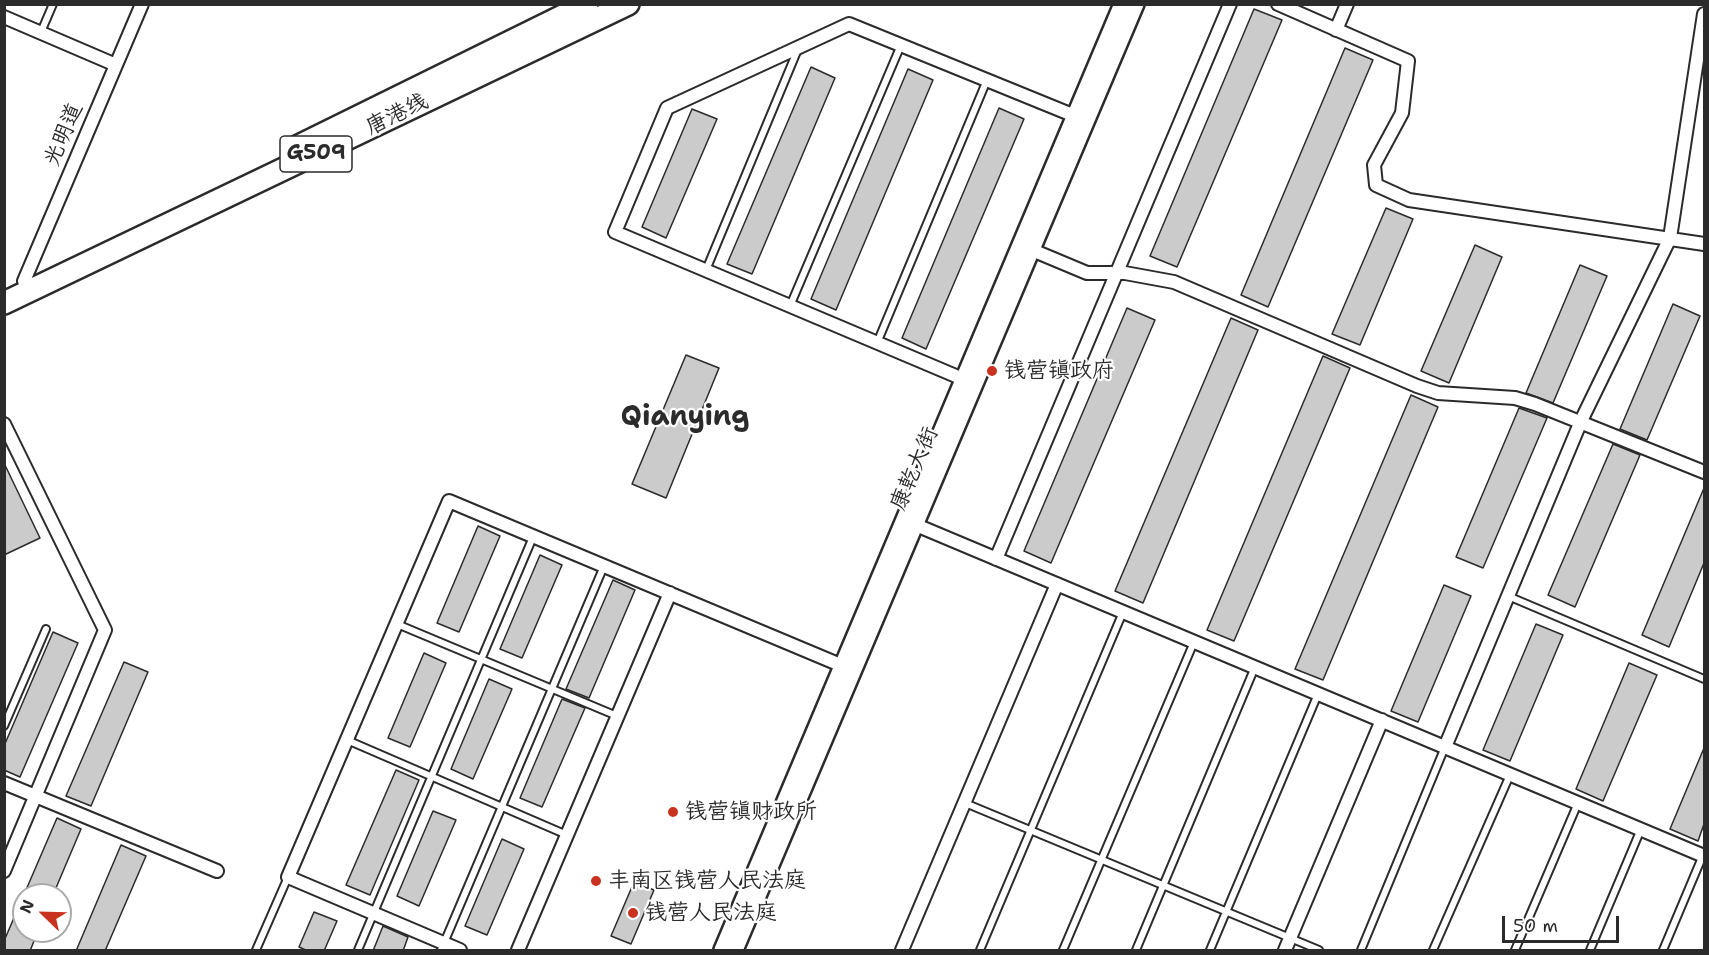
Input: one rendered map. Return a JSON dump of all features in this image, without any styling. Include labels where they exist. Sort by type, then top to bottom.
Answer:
[{"type":"highway","name":"唐港线","points":[[4,290],[587,4]]},
{"type":"highway","name":"唐港线","points":[[4,303],[628,4]]},
{"type":"street","name":"光明道","points":[[24,281],[142,4]]},
{"type":"street","name":"康乾大街","points":[[735,951],[963,379],[1122,4]]},
{"type":"street","name":"康乾大街","points":[[722,951],[848,668],[916,525],[1136,4]]},
{"type":"street","points":[[996,559],[1230,4]]},
{"type":"street","points":[[1278,4],[1408,61],[1402,113],[1374,165],[1376,185],[1409,200],[1704,244]]},
{"type":"street","points":[[1336,30],[1347,4]]},
{"type":"street","points":[[1445,747],[1581,421],[1670,238],[1704,14]]},
{"type":"street","points":[[4,17],[116,64]]},
{"type":"street","points":[[963,379],[615,232],[668,108],[849,24],[1075,116]]},
{"type":"street","points":[[1032,250],[1087,273],[1149,276],[1174,282],[1417,386],[1438,393],[1515,398],[1581,421],[1704,472]]},
{"type":"street","points":[[4,424],[105,630],[4,871]]},
{"type":"street","points":[[460,951],[443,947],[288,877],[449,501],[848,668]]},
{"type":"street","points":[[916,525],[1704,855]]},
{"type":"street","points":[[902,951],[1058,584]]},
{"type":"street","points":[[518,951],[670,593]]},
{"type":"street","points":[[1285,951],[1382,720]]},
{"type":"street","points":[[4,783],[217,871]]},
{"type":"lane","points":[[41,32],[53,4]]},
{"type":"lane","points":[[790,306],[901,45]]},
{"type":"lane","points":[[706,270],[799,47]]},
{"type":"lane","points":[[877,343],[987,80]]},
{"type":"lane","points":[[358,951],[533,537]]},
{"type":"lane","points":[[443,947],[604,566]]},
{"type":"lane","points":[[1508,596],[1704,679]]},
{"type":"lane","points":[[980,951],[1123,612]]},
{"type":"lane","points":[[396,624],[617,717]]},
{"type":"lane","points":[[4,726],[46,629]]},
{"type":"lane","points":[[1063,951],[1194,641]]},
{"type":"lane","points":[[1136,951],[1255,667]]},
{"type":"lane","points":[[1210,951],[1318,694]]},
{"type":"lane","points":[[346,740],[567,836]]},
{"type":"lane","points":[[1361,951],[1445,747]]},
{"type":"lane","points":[[1434,951],[1510,774]]},
{"type":"lane","points":[[965,802],[1319,951]]},
{"type":"lane","points":[[1515,951],[1578,803]]},
{"type":"lane","points":[[1590,951],[1641,829]]},
{"type":"lane","points":[[1663,951],[1704,855]]},
{"type":"lane","points":[[256,951],[288,877]]},
{"type":"building","points":[[1254,9],[1282,20],[1177,267],[1150,256]]},
{"type":"building","points":[[1345,48],[1373,60],[1268,307],[1241,295]]},
{"type":"building","points":[[811,67],[835,78],[752,274],[727,264]]},
{"type":"building","points":[[908,69],[933,80],[836,310],[811,299]]},
{"type":"building","points":[[999,108],[1024,119],[926,349],[902,338]]},
{"type":"building","points":[[692,109],[717,119],[666,238],[642,227]]},
{"type":"building","points":[[1386,208],[1413,219],[1360,345],[1332,334]]},
{"type":"building","points":[[1475,245],[1502,257],[1449,383],[1421,371]]},
{"type":"building","points":[[1580,265],[1607,276],[1553,403],[1526,393]]},
{"type":"building","points":[[1673,304],[1700,316],[1647,440],[1620,429]]},
{"type":"building","points":[[1127,308],[1155,320],[1051,563],[1024,551]]},
{"type":"building","points":[[1231,318],[1258,330],[1143,603],[1115,591]]},
{"type":"building","points":[[686,355],[719,368],[666,498],[632,484]]},
{"type":"building","points":[[1323,356],[1350,368],[1234,641],[1207,630]]},
{"type":"building","points":[[1411,395],[1438,407],[1323,680],[1295,669]]},
{"type":"building","points":[[1519,408],[1547,418],[1483,568],[1456,557]]},
{"type":"building","points":[[1613,444],[1640,455],[1575,607],[1548,595]]},
{"type":"building","points":[[4,463],[40,538],[4,555]]},
{"type":"building","points":[[1704,488],[1704,563],[1669,647],[1642,635]]},
{"type":"building","points":[[478,526],[500,536],[459,632],[437,623]]},
{"type":"building","points":[[540,555],[562,565],[522,658],[500,649]]},
{"type":"building","points":[[613,580],[635,590],[589,698],[566,689]]},
{"type":"building","points":[[1444,585],[1471,596],[1418,722],[1391,711]]},
{"type":"building","points":[[1536,624],[1563,635],[1510,761],[1483,750]]},
{"type":"building","points":[[53,632],[78,643],[20,777],[4,770],[4,746]]},
{"type":"building","points":[[424,653],[446,663],[410,747],[388,738]]},
{"type":"building","points":[[124,662],[148,672],[91,806],[66,796]]},
{"type":"building","points":[[1629,663],[1657,675],[1603,801],[1576,789]]},
{"type":"building","points":[[489,679],[512,689],[473,779],[451,769]]},
{"type":"building","points":[[562,699],[585,708],[542,807],[520,798]]},
{"type":"building","points":[[1704,748],[1704,824],[1698,841],[1670,829]]},
{"type":"building","points":[[396,770],[419,780],[370,895],[346,885]]},
{"type":"building","points":[[433,811],[456,820],[419,906],[397,896]]},
{"type":"building","points":[[57,818],[81,829],[58,883],[29,883]]},
{"type":"building","points":[[502,839],[524,849],[487,935],[465,926]]},
{"type":"building","points":[[121,845],[146,856],[105,951],[76,951]]},
{"type":"building","name":"钱营人民法庭","points":[[634,882],[654,890],[631,944],[611,936]]},
{"type":"building","points":[[314,912],[337,921],[324,951],[308,951],[299,947]]},
{"type":"building","points":[[12,922],[12,943],[33,943],[30,951],[4,951],[4,941]]},
{"type":"building","points":[[383,926],[408,937],[403,951],[373,951]]},
{"type":"place","name":"钱营镇政府","points":[[992,371]]},
{"type":"place","name":"钱营镇财政所","points":[[673,812]]},
{"type":"place","name":"丰南区钱营人民法庭","points":[[596,881]]},
{"type":"place","name":"钱营人民法庭","points":[[633,913]]},
{"type":"district","name":"Qianying","points":[[685,418]]}]
